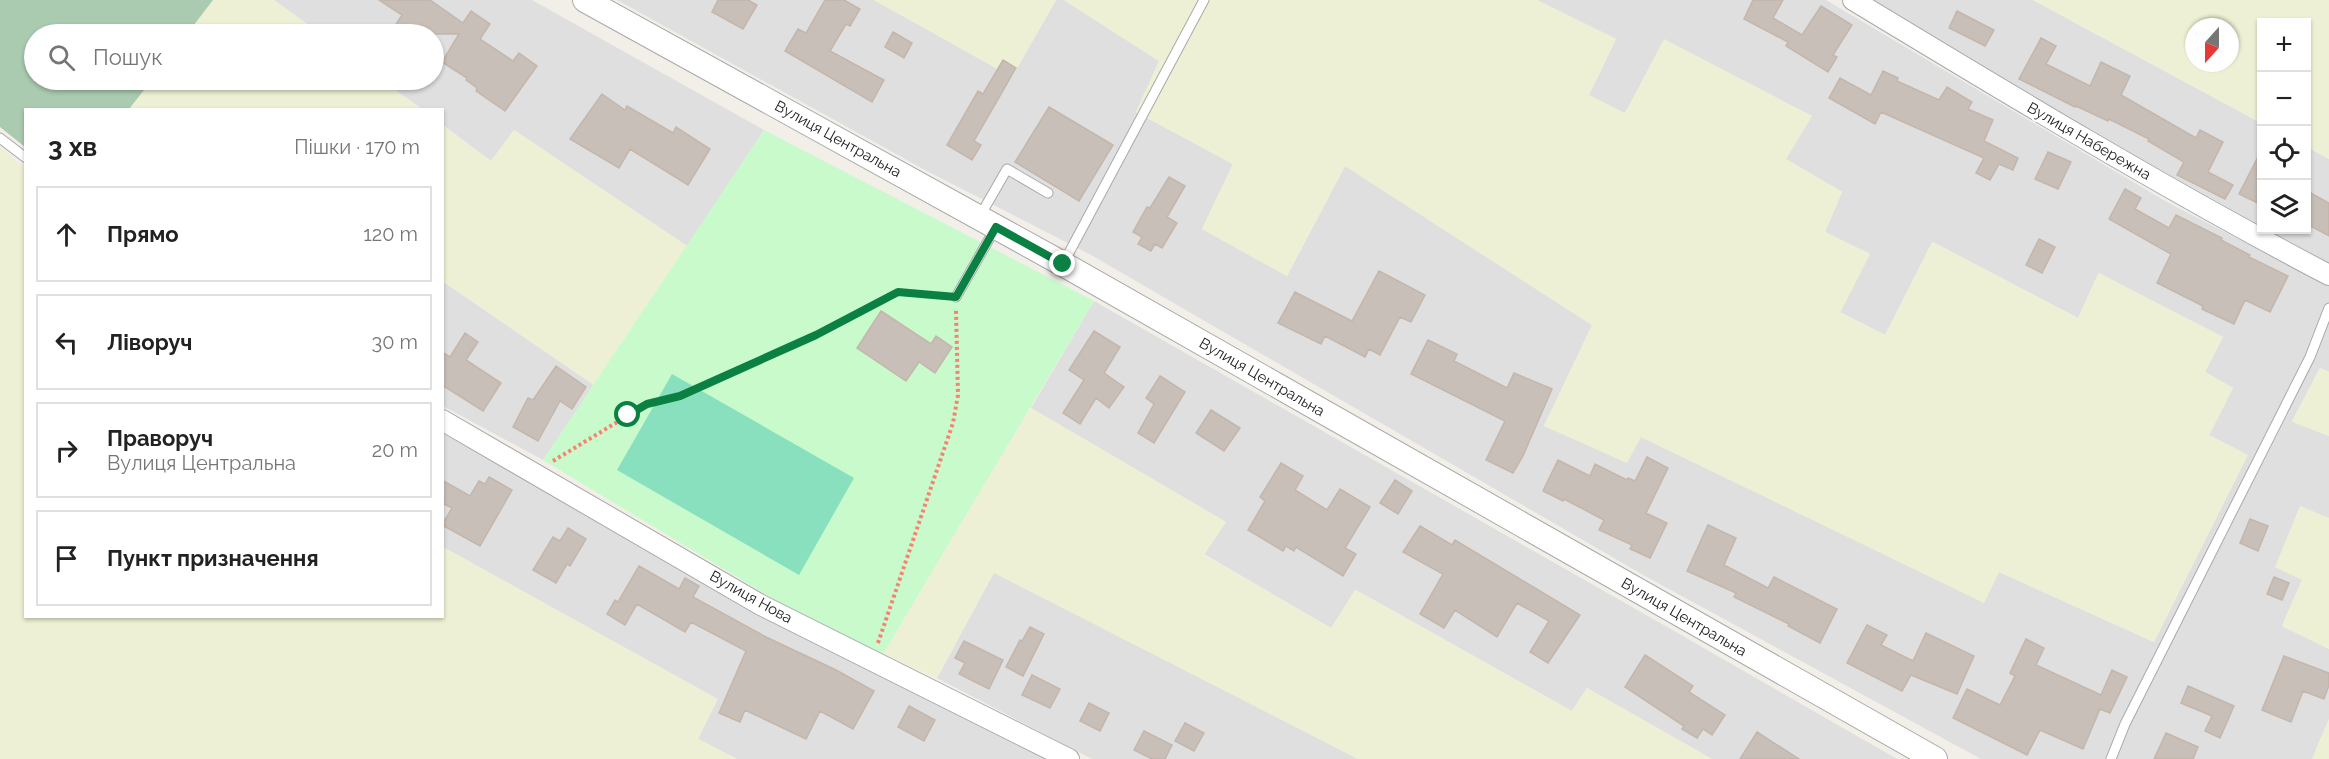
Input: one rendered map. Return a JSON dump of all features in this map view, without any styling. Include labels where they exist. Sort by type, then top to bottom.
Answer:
[{"type":"street","name":"Вулиця Центральна","points":[[585,0],[1063,264],[1935,759]]},
{"type":"street","name":"Вулиця Набережна","points":[[1853,0],[2127,164],[2329,275]]},
{"type":"street","name":"Вулиця Нова","points":[[444,421],[761,604],[1069,759]]},
{"type":"lane","points":[[1063,264],[1204,0]]},
{"type":"lane","points":[[0,138],[24,156]]},
{"type":"lane","points":[[956,297],[1007,169],[1048,193]]},
{"type":"lane","points":[[2111,759],[2135,703],[2310,357],[2329,308]]},
{"type":"path","points":[[534,473],[647,404],[680,396],[816,335],[898,292],[956,297],[958,394],[953,423],[872,660]]},
{"type":"shaded area","points":[[274,0],[532,0],[764,130],[687,246],[514,130],[491,161],[444,126],[444,108],[421,108],[395,90],[444,90],[444,24],[307,24]]},
{"type":"shaded area","points":[[617,0],[874,0],[1012,77],[1056,0],[1064,0],[1159,61],[1136,112],[1233,164],[1202,229],[1287,276],[1345,166],[1592,325],[1544,426],[1641,437],[1984,602],[1999,572],[2154,642],[2247,455],[2209,435],[2233,388],[2205,372],[2223,337],[2098,274],[2078,318],[1933,242],[1885,335],[1840,312],[1870,254],[1825,232],[1842,192],[1786,159],[1812,115],[1625,114],[1589,95],[1616,39],[1537,0],[1826,0],[2167,202],[2329,286],[2329,372],[2320,368],[2292,421],[2329,436],[2329,518],[2300,507],[2302,580],[2282,626],[2329,649],[2329,719],[2312,759],[1981,759],[1645,576],[1091,255],[925,170]]},
{"type":"shaded area","points":[[1870,0],[2033,0],[2257,121],[2257,224]]},
{"type":"shaded area","points":[[2311,149],[2329,159],[2329,263],[2275,234],[2311,234]]},
{"type":"shaded area","points":[[444,282],[594,385],[543,460],[444,407]]},
{"type":"shaded area","points":[[1094,301],[1897,759],[1712,759],[1587,688],[1572,711],[1356,590],[1331,628],[1204,554],[1226,522],[1031,408]]},
{"type":"shaded area","points":[[444,434],[755,610],[1046,759],[737,759],[698,739],[717,699],[444,548]]},
{"type":"shaded area","points":[[994,572],[1358,759],[1092,759],[937,678]]},
{"type":"green space","points":[[0,0],[213,0],[195,24],[24,24],[24,90],[144,90],[130,108],[24,108],[24,146],[0,127]]},
{"type":"green space","points":[[213,0],[274,0],[307,24],[195,24]]},
{"type":"green space","points":[[874,0],[1056,0],[1012,77]]},
{"type":"green space","points":[[1064,0],[1537,0],[1616,39],[1589,95],[1625,113],[1664,39],[1812,116],[1786,159],[1842,192],[1825,232],[1870,254],[1840,313],[1885,335],[1932,242],[2078,318],[2099,273],[2223,337],[2205,372],[2233,388],[2209,435],[2248,455],[2154,642],[1999,572],[1984,603],[1641,437],[1627,463],[1544,426],[1592,325],[1345,166],[1287,276],[1202,229],[1233,164],[1136,112],[1159,61]]},
{"type":"green space","points":[[2033,0],[2329,0],[2329,159],[2311,149],[2311,18],[2257,18],[2257,121]]},
{"type":"green space","points":[[144,90],[395,90],[421,108],[131,108]]},
{"type":"green space","points":[[444,126],[491,161],[514,130],[687,246],[594,385],[444,282]]},
{"type":"green space","points":[[764,130],[1094,301],[883,654],[775,600],[543,460]]},
{"type":"green space","points":[[0,147],[24,167],[24,618],[444,618],[444,548],[718,699],[698,739],[737,759],[0,759]]},
{"type":"green space","points":[[2320,368],[2329,372],[2329,436],[2292,422]]},
{"type":"green space","points":[[672,374],[854,478],[799,575],[617,470]]},
{"type":"green space","points":[[1031,408],[1226,522],[1204,555],[1331,628],[1355,590],[1572,711],[1587,688],[1712,759],[1358,759],[994,573],[937,678],[883,654]]},
{"type":"green space","points":[[2300,506],[2329,518],[2329,649],[2282,626],[2302,580],[2275,567]]},
{"type":"green space","points":[[2329,719],[2329,759],[2312,759]]},
{"type":"building","points":[[379,0],[430,0],[463,23],[471,11],[490,24],[480,39],[513,61],[519,53],[537,66],[505,111],[476,91],[477,88],[466,80],[467,78],[444,63],[444,59],[459,34],[444,34],[444,24],[396,24],[402,15]]},
{"type":"building","points":[[718,0],[748,0],[757,5],[743,29],[712,12]]},
{"type":"building","points":[[825,0],[844,0],[860,9],[850,26],[846,24],[830,51],[884,80],[872,102],[785,51],[798,29],[806,33]]},
{"type":"building","points":[[1753,0],[1783,0],[1773,18],[1802,35],[1821,6],[1852,25],[1833,55],[1837,57],[1828,72],[1786,46],[1788,42],[1744,19]]},
{"type":"building","points":[[1957,11],[1994,30],[1985,46],[1949,28]]},
{"type":"building","points":[[893,32],[912,43],[904,58],[885,47]]},
{"type":"building","points":[[2041,38],[2056,46],[2046,64],[2090,86],[2101,62],[2130,76],[2121,95],[2196,138],[2200,130],[2223,142],[2208,172],[2233,185],[2225,199],[2177,175],[2184,162],[2148,141],[2149,139],[2109,119],[2108,121],[2075,107],[2019,79]]},
{"type":"building","points":[[1003,60],[1016,68],[974,141],[981,145],[972,160],[947,145],[978,91],[983,94]]},
{"type":"building","points":[[1883,71],[1898,78],[1897,81],[1939,100],[1947,87],[1972,102],[1968,109],[1993,120],[1984,141],[2018,158],[2013,170],[1999,164],[1990,180],[1976,173],[1984,158],[1881,112],[1875,124],[1829,98],[1840,78],[1871,95]]},
{"type":"building","points":[[602,94],[625,110],[627,106],[673,133],[676,127],[710,149],[688,185],[630,149],[619,168],[570,139]]},
{"type":"building","points":[[1049,107],[1113,145],[1079,201],[1015,162]]},
{"type":"building","points":[[2048,152],[2071,162],[2058,189],[2035,179]]},
{"type":"building","points":[[2257,159],[2257,203],[2239,194]]},
{"type":"building","points":[[1169,177],[1185,186],[1167,217],[1177,223],[1162,248],[1155,244],[1151,251],[1138,244],[1142,237],[1133,232],[1147,207],[1150,208]]},
{"type":"building","points":[[2125,189],[2141,198],[2135,209],[2169,228],[2176,215],[2222,238],[2221,240],[2250,255],[2249,257],[2288,276],[2270,312],[2245,300],[2234,324],[2157,283],[2171,254],[2109,219]]},
{"type":"building","points":[[2311,193],[2329,203],[2329,236],[2311,226]]},
{"type":"building","points":[[2039,239],[2055,247],[2042,273],[2026,265]]},
{"type":"building","points":[[1379,271],[1425,295],[1411,322],[1400,317],[1380,355],[1369,349],[1365,357],[1325,336],[1321,344],[1278,323],[1295,292],[1352,321]]},
{"type":"building","points":[[881,311],[931,344],[936,336],[952,347],[935,373],[919,362],[906,381],[857,348]]},
{"type":"building","points":[[1094,331],[1120,347],[1104,373],[1124,387],[1109,408],[1096,398],[1080,424],[1063,413],[1084,380],[1069,370]]},
{"type":"building","points":[[465,333],[478,342],[466,360],[501,383],[483,411],[444,386],[444,353],[450,357]]},
{"type":"building","points":[[1428,340],[1457,354],[1454,361],[1507,388],[1514,373],[1552,389],[1523,456],[1513,473],[1486,460],[1505,421],[1411,374]]},
{"type":"building","points":[[556,366],[586,387],[572,409],[560,401],[538,441],[513,427],[528,398],[533,400]]},
{"type":"building","points":[[1160,376],[1185,392],[1154,443],[1138,433],[1154,404],[1146,398]]},
{"type":"building","points":[[1211,410],[1240,428],[1224,451],[1196,433]]},
{"type":"building","points":[[1647,457],[1668,468],[1646,513],[1667,523],[1650,558],[1630,549],[1632,545],[1599,530],[1604,520],[1543,491],[1558,460],[1590,476],[1595,464],[1627,480],[1628,478],[1635,481]]},
{"type":"building","points":[[1281,463],[1303,476],[1295,490],[1327,510],[1340,489],[1370,507],[1345,548],[1356,554],[1343,576],[1296,547],[1294,551],[1286,546],[1283,551],[1248,530],[1265,501],[1260,497]]},
{"type":"building","points":[[489,477],[512,490],[480,546],[444,526],[444,522],[452,508],[444,504],[444,481],[470,496],[479,481],[485,484]]},
{"type":"building","points":[[1395,480],[1412,491],[1398,514],[1380,503]]},
{"type":"building","points":[[2250,519],[2268,526],[2258,551],[2240,543]]},
{"type":"building","points":[[1708,525],[1736,538],[1724,565],[1768,588],[1774,577],[1837,609],[1820,643],[1788,626],[1789,624],[1734,597],[1736,593],[1687,571]]},
{"type":"building","points":[[1420,526],[1452,545],[1455,540],[1580,615],[1548,663],[1530,652],[1549,621],[1517,603],[1497,637],[1455,610],[1444,628],[1420,614],[1443,574],[1403,552]]},
{"type":"building","points":[[568,528],[586,539],[570,566],[567,564],[556,583],[533,570],[553,537],[560,541]]},
{"type":"building","points":[[639,566],[679,589],[685,578],[699,586],[693,597],[766,637],[874,691],[853,729],[820,711],[806,739],[745,710],[740,722],[719,713],[746,651],[691,622],[685,632],[637,604],[625,625],[607,614],[615,600],[618,602]]},
{"type":"building","points":[[2274,577],[2289,583],[2282,600],[2267,594]]},
{"type":"building","points":[[1867,625],[1887,635],[1881,645],[1913,661],[1926,633],[1974,656],[1957,694],[1911,675],[1902,691],[1847,663]]},
{"type":"building","points":[[1030,627],[1044,634],[1023,676],[1006,667],[1020,640],[1022,641]]},
{"type":"building","points":[[2026,639],[2044,648],[2036,665],[2101,695],[2112,670],[2127,677],[2110,713],[2100,709],[2083,749],[2040,730],[2027,755],[1953,718],[1967,689],[2000,705],[2015,676],[2010,673]]},
{"type":"building","points":[[964,641],[1003,660],[989,689],[959,674],[965,663],[955,658]]},
{"type":"building","points":[[1645,655],[1693,686],[1689,692],[1725,715],[1712,735],[1703,729],[1697,738],[1682,729],[1684,726],[1625,687]]},
{"type":"building","points":[[2284,656],[2329,673],[2329,685],[2324,699],[2303,691],[2291,722],[2262,710]]},
{"type":"building","points":[[1032,675],[1060,689],[1050,708],[1022,695]]},
{"type":"building","points":[[2188,686],[2234,706],[2220,738],[2205,731],[2212,716],[2181,703]]},
{"type":"building","points":[[1089,703],[1109,713],[1100,731],[1080,721]]},
{"type":"building","points":[[909,706],[935,720],[924,741],[898,727]]},
{"type":"building","points":[[1185,723],[1204,733],[1194,751],[1175,741]]},
{"type":"building","points":[[1144,731],[1172,745],[1165,759],[1152,759],[1134,750]]},
{"type":"building","points":[[1757,732],[1799,759],[1740,759]]},
{"type":"building","points":[[2166,733],[2198,747],[2193,759],[2154,759]]},
{"type":"route","points":[[628,415],[647,404],[680,396],[816,335],[898,292],[956,297],[996,227],[1063,264]]}]
